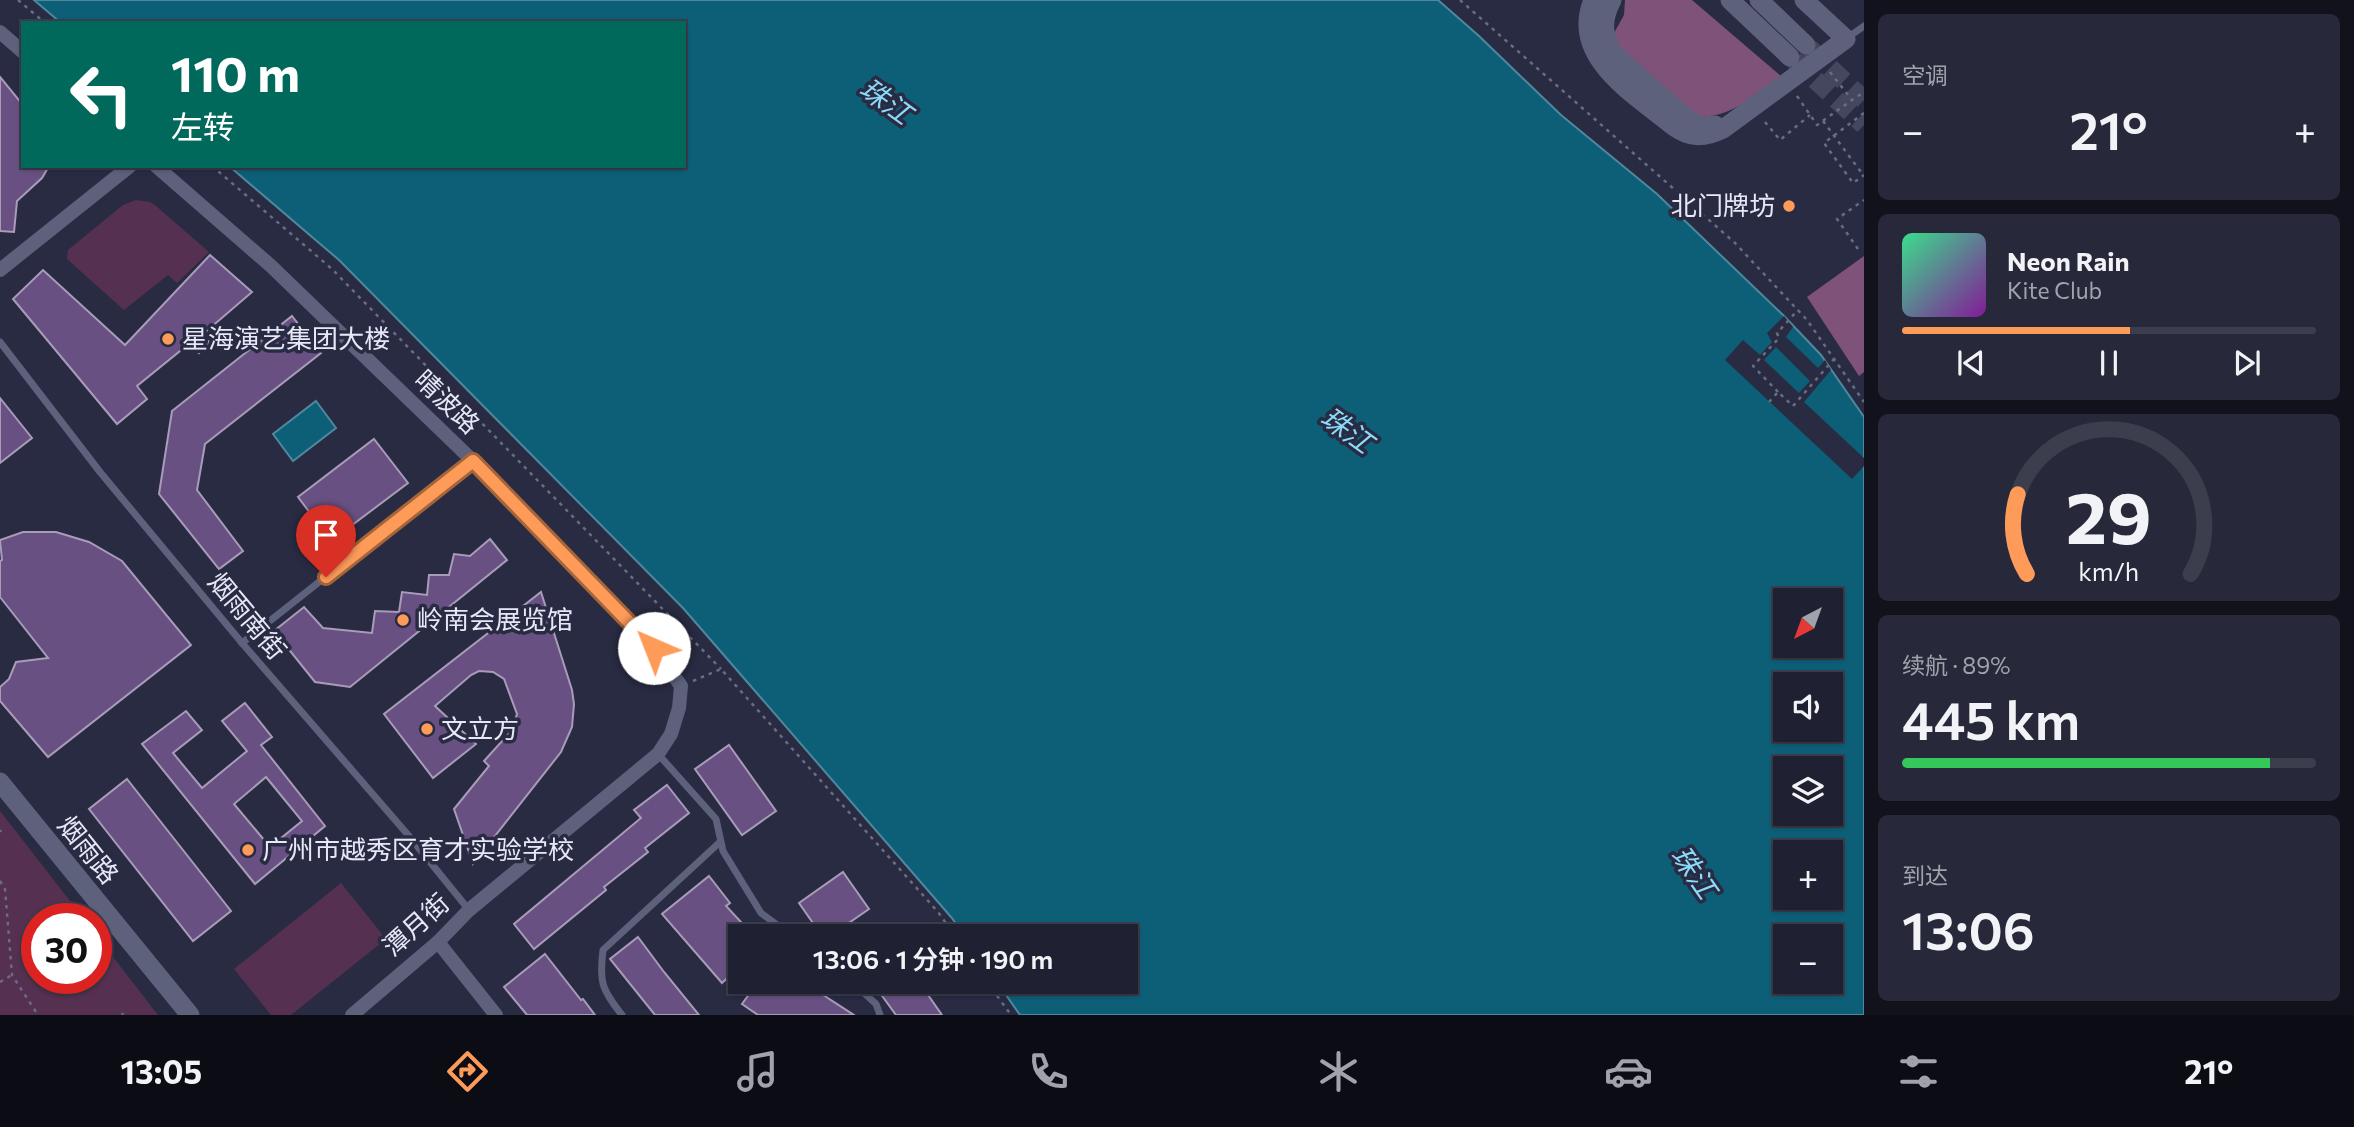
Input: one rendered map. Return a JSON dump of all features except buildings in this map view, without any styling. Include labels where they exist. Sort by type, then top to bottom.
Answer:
[{"type":"main road","points":[[1593,0],[1587,29],[1595,54],[1614,75],[1680,131],[1696,137],[1705,136],[1754,116],[1846,39],[1804,0]]},
{"type":"main road","points":[[1612,0],[1604,19],[1604,27],[1613,53],[1690,121],[1701,126],[1717,125],[1754,116]]},
{"type":"main road","points":[[1730,0],[1798,51],[1759,0]]},
{"type":"main road","name":"烟雨路","points":[[0,782],[190,1015]]},
{"type":"street","points":[[0,32],[21,50]]},
{"type":"street","points":[[0,270],[128,168]]},
{"type":"street","name":"晴波路","points":[[158,168],[271,266],[473,461],[654,648],[681,686]]},
{"type":"street","name":"潭月街","points":[[352,1015],[438,942],[469,910],[658,754],[671,734],[680,708],[681,686]]},
{"type":"street","points":[[438,942],[496,1015]]},
{"type":"lane","points":[[1846,39],[1864,26]]},
{"type":"lane","name":"烟雨南街","points":[[0,342],[100,472],[469,910]]},
{"type":"lane","points":[[242,643],[473,461]]},
{"type":"lane","points":[[658,754],[716,819],[723,851],[761,913],[776,924]]},
{"type":"lane","points":[[622,1015],[608,997],[600,975],[603,950],[720,842]]},
{"type":"lane","points":[[865,994],[876,1004],[880,1015]]},
{"type":"path","points":[[18,0],[43,21]]},
{"type":"path","points":[[1460,0],[1735,243],[1798,310],[1864,402]]},
{"type":"path","points":[[1827,68],[1852,100]]},
{"type":"path","points":[[1795,93],[1817,125],[1864,92]]},
{"type":"path","points":[[1823,121],[1834,136],[1864,176],[1853,183],[1824,143],[1834,136],[1864,113]]},
{"type":"path","points":[[1754,116],[1780,140],[1810,116]]},
{"type":"path","points":[[214,168],[332,269],[721,669],[946,924]]},
{"type":"path","points":[[1858,249],[1837,219],[1864,200]]},
{"type":"path","points":[[1798,310],[1777,333],[1779,338],[1753,366],[1793,406],[1835,359]]},
{"type":"path","points":[[1769,401],[1778,392]]},
{"type":"path","points":[[681,686],[721,669]]},
{"type":"path","points":[[0,881],[5,889],[12,975],[38,1015]]},
{"type":"path","points":[[0,982],[12,975]]},
{"type":"path","points":[[996,994],[1011,1015]]},
{"type":"shaded area","points":[[1625,0],[1692,0],[1782,77],[1730,110],[1695,116],[1618,46],[1614,33],[1624,15]]},
{"type":"shaded area","points":[[136,200],[150,202],[156,206],[209,252],[177,283],[168,275],[124,310],[67,259],[68,250],[123,205]]},
{"type":"shaded area","points":[[1864,256],[1864,372],[1859,376],[1807,297]]},
{"type":"shaded area","points":[[0,811],[72,903],[21,903],[21,994],[112,994],[112,956],[158,1015],[0,1015]]},
{"type":"shaded area","points":[[341,883],[386,939],[291,1015],[271,1015],[234,969]]},
{"type":"water","name":"珠江","points":[[34,0],[1438,0],[1561,115],[1657,194],[1784,316],[1821,355],[1864,417],[1864,1015],[1020,1015],[1005,994],[1138,994],[1138,924],[956,924],[683,608],[339,260],[231,168],[686,168],[686,21],[59,21]]},
{"type":"water","points":[[316,401],[336,428],[293,461],[273,434]]},
{"type":"pier","points":[[1784,316],[1793,327],[1786,337],[1818,368],[1825,360],[1831,370],[1804,402],[1864,458],[1864,466],[1852,479],[1725,360],[1743,340],[1760,355],[1772,342],[1767,333]],"holes":[[[1776,347],[1810,381],[1799,393],[1764,360]]]},
{"type":"tunnel","points":[[1809,48],[1864,100]]},
{"type":"tunnel","points":[[1794,60],[1864,125]]},
{"type":"place","name":"北门牌坊","points":[[1789,206]]},
{"type":"place","name":"星海演艺集团大楼","points":[[168,339]]},
{"type":"place","name":"岭南会展览馆","points":[[403,620]]},
{"type":"place","name":"文立方","points":[[427,729]]},
{"type":"place","name":"广州市越秀区育才实验学校","points":[[248,850]]},
{"type":"route","points":[[326,577],[473,461],[654,648]]}]
